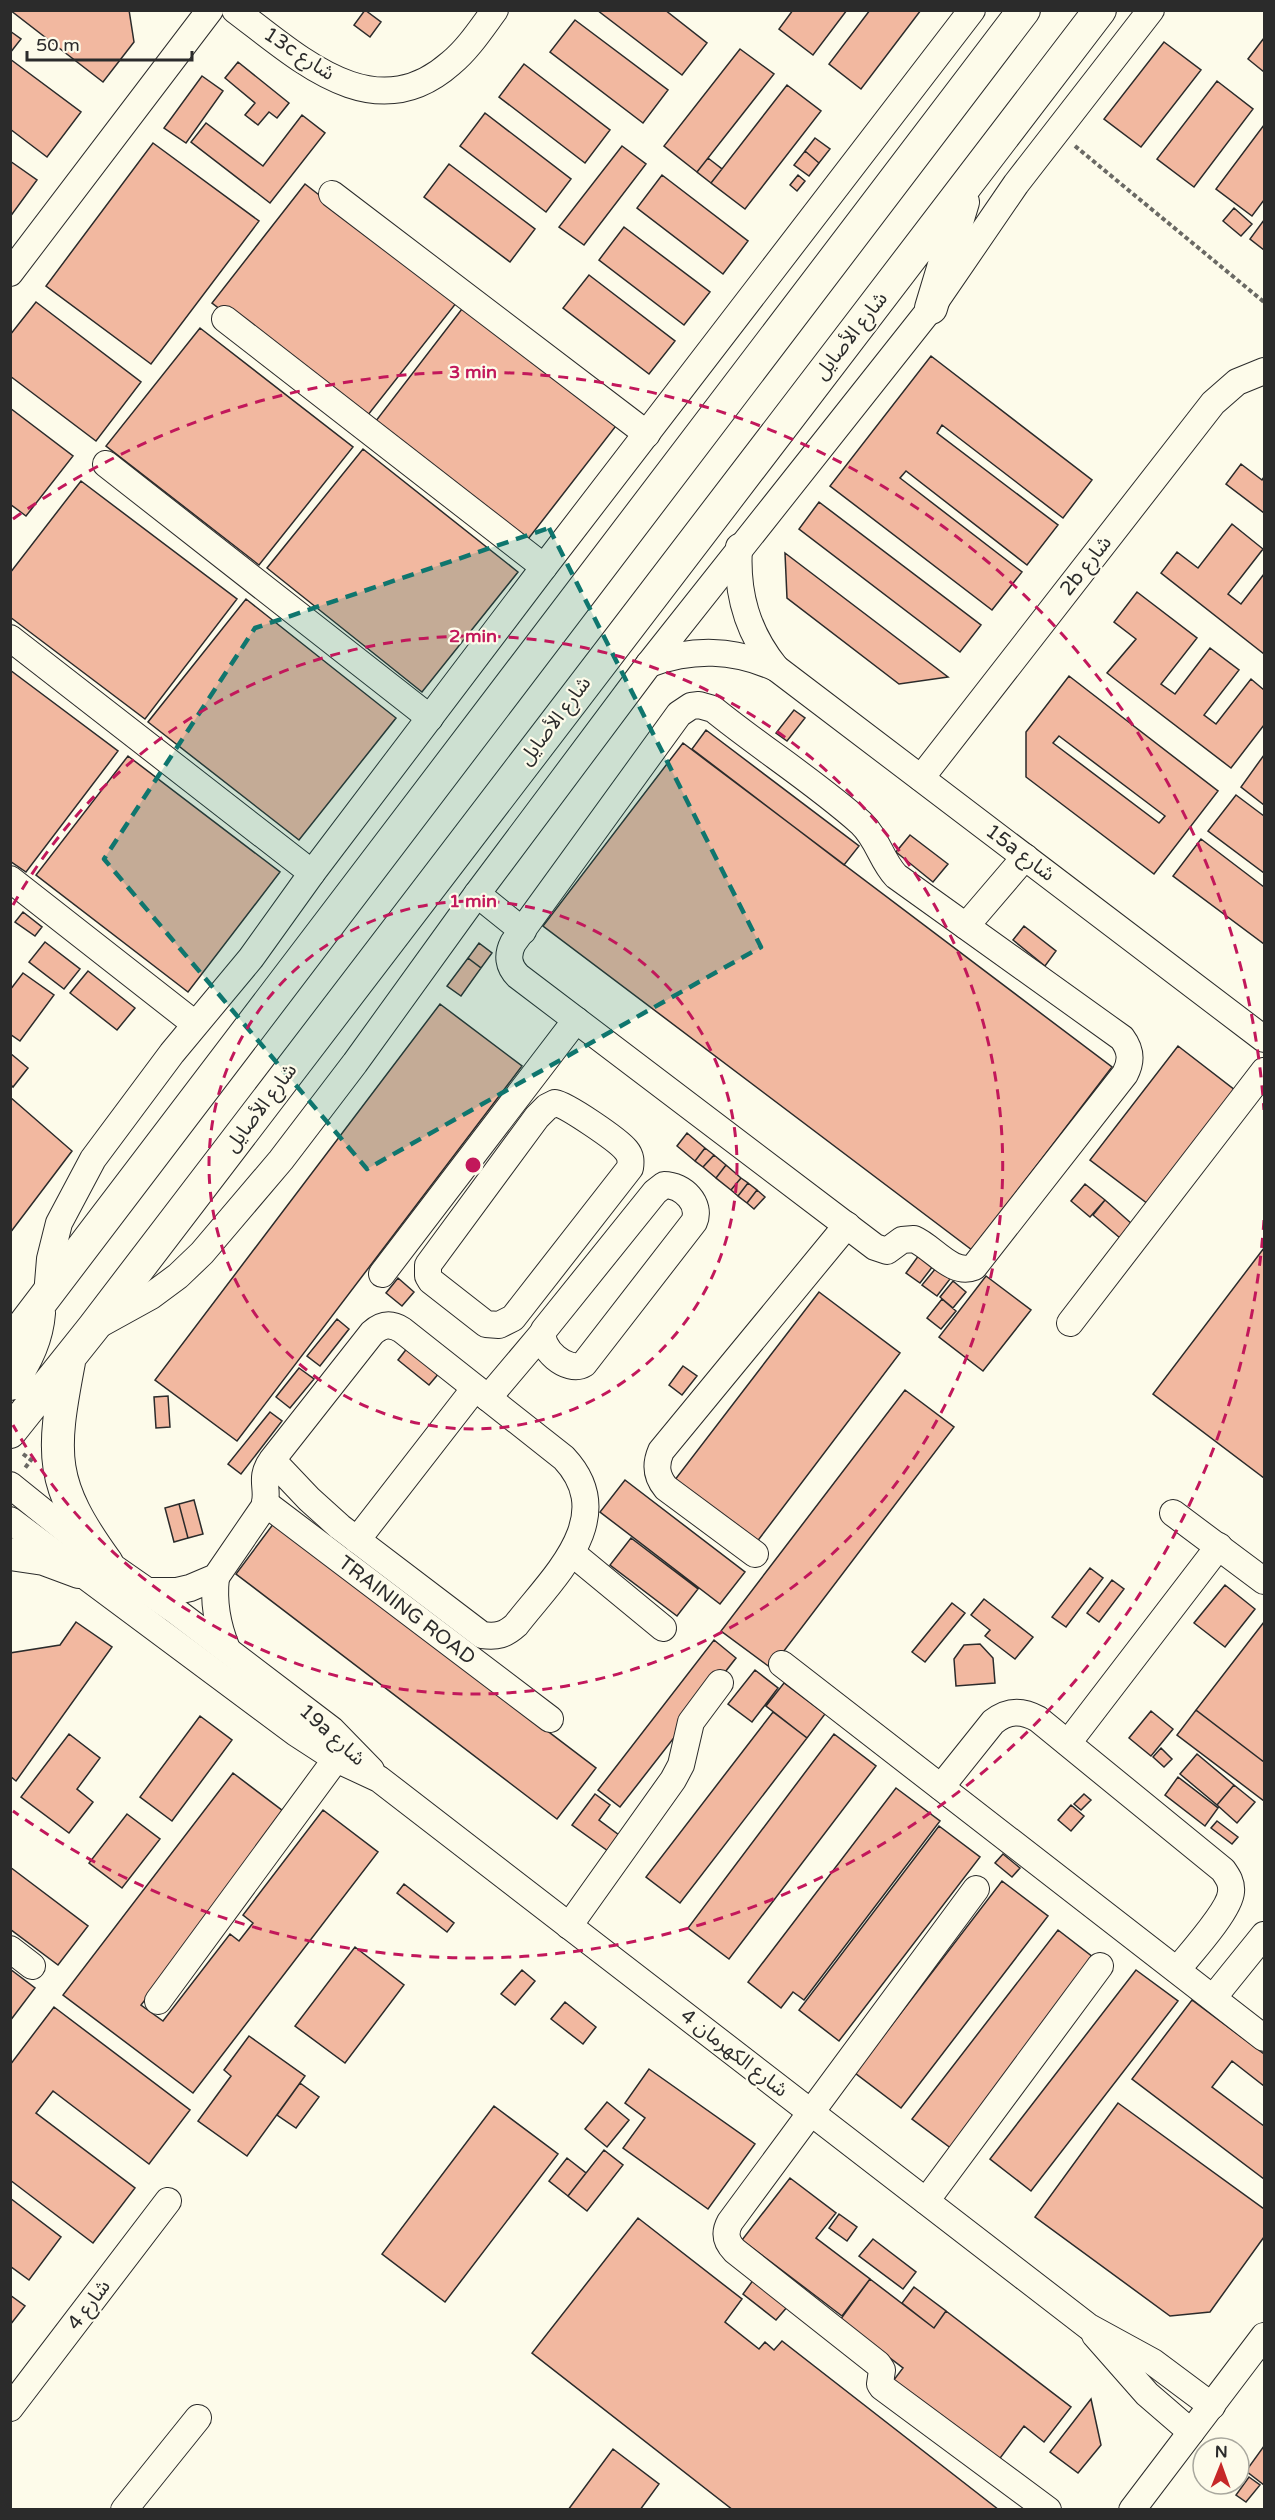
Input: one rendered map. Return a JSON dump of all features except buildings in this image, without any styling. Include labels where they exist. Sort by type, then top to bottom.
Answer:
[{"type":"main road","points":[[10,1343],[32,1311],[1024,10]]},
{"type":"main road","name":"شارع الأصايل","points":[[10,1432],[93,1328],[1100,10]]},
{"type":"main road","points":[[931,308],[970,182]]},
{"type":"main road","points":[[10,1384],[28,1355],[34,1340],[32,1311]]},
{"type":"main road","points":[[10,1554],[93,1567],[82,1528],[72,1510],[59,1470],[57,1435],[70,1357]]},
{"type":"street","points":[[10,273],[210,10]]},
{"type":"street","name":"13c شارع","points":[[235,10],[309,65],[337,80],[367,91],[399,90],[429,80],[453,62],[495,10]]},
{"type":"street","points":[[32,1311],[50,1259],[59,1223],[75,1190],[114,1130],[195,1024],[240,973],[312,873],[544,567],[972,10]]},
{"type":"street","points":[[93,1328],[151,1296],[178,1276],[202,1253],[319,1112],[477,894],[649,664],[739,547],[931,308],[1016,184],[1151,10]]},
{"type":"street","points":[[332,194],[647,434]]},
{"type":"street","points":[[225,319],[544,567]]},
{"type":"street","name":"2b شارع","points":[[921,778],[1213,403],[1237,382],[1264,371]]},
{"type":"street","points":[[106,464],[430,718]]},
{"type":"street","name":"15a شارع","points":[[739,547],[738,584],[742,603],[755,638],[776,668]]},
{"type":"street","points":[[10,638],[312,873]]},
{"type":"street","name":"15a شارع","points":[[649,664],[684,653],[713,652],[740,655],[776,668],[1264,1039]]},
{"type":"street","points":[[699,705],[713,709],[862,824],[881,849],[885,864],[896,876],[966,926],[1122,1038],[1130,1051],[1129,1067],[974,1267],[969,1269],[957,1268],[914,1239],[902,1240],[887,1251],[881,1250],[513,972],[509,954],[513,943],[679,714],[699,705]]},
{"type":"street","points":[[966,926],[1025,857]]},
{"type":"street","points":[[10,879],[195,1024]]},
{"type":"street","points":[[477,894],[523,931]]},
{"type":"street","points":[[382,1274],[576,1020]]},
{"type":"street","points":[[1070,1323],[1264,1071]]},
{"type":"street","points":[[513,1103],[537,1117]]},
{"type":"street","points":[[555,1103],[562,1104],[628,1152],[631,1158],[630,1168],[513,1318],[492,1326],[480,1321],[431,1281],[427,1270],[430,1262],[537,1117],[547,1107],[555,1103]]},
{"type":"street","points":[[357,1540],[482,1393],[542,1334],[659,1188],[670,1185],[694,1202],[697,1216],[584,1364],[575,1368],[567,1365],[545,1347],[542,1334]]},
{"type":"street","points":[[612,1191],[639,1211]]},
{"type":"street","points":[[755,1554],[666,1488],[658,1474],[658,1459],[661,1451],[847,1225]]},
{"type":"street","points":[[536,1290],[561,1308]]},
{"type":"street","points":[[227,1649],[221,1635],[215,1606],[216,1577],[266,1503],[264,1479],[267,1467],[372,1333],[383,1326],[390,1325],[402,1330],[564,1458],[575,1471],[585,1496],[586,1509],[581,1534],[572,1553],[480,1665]]},
{"type":"street","points":[[272,1460],[309,1499],[357,1540],[482,1635],[494,1637],[506,1633]]},
{"type":"street","name":"19a شارع","points":[[10,1485],[93,1567],[296,1733],[336,1759],[379,1779]]},
{"type":"street","name":"TRAINING ROAD","points":[[266,1503],[550,1719]]},
{"type":"street","points":[[1173,1513],[1264,1581]]},
{"type":"street","name":"19a شارع","points":[[10,1520],[93,1567],[149,1591],[332,1730],[349,1745],[379,1779]]},
{"type":"street","points":[[1068,1743],[1219,1546]]},
{"type":"street","points":[[572,1553],[663,1628]]},
{"type":"street","points":[[149,1591],[183,1590],[216,1577]]},
{"type":"street","points":[[782,1664],[1264,2038]]},
{"type":"street","points":[[569,1926],[677,1773],[691,1722],[720,1683]]},
{"type":"street","points":[[941,1787],[993,1722],[1001,1716],[1020,1712],[1029,1714],[1068,1743],[1223,1870],[1228,1877],[1231,1893],[1226,1908],[1177,1970]]},
{"type":"street","points":[[158,2001],[336,1759]]},
{"type":"street","name":"شارع الكهرمان 4","points":[[379,1779],[1089,2327],[1153,2362],[1212,2406]]},
{"type":"street","points":[[976,1889],[730,2222],[726,2234],[730,2246],[878,2364],[882,2370],[880,2384],[882,2387],[1048,2510]]},
{"type":"street","points":[[1213,1998],[1264,1935]]},
{"type":"street","points":[[10,1949],[32,1966]]},
{"type":"street","points":[[926,2201],[1100,1966]]},
{"type":"street","name":"شارع 4","points":[[10,2408],[168,2201]]},
{"type":"street","name":"شارع الكهرمان 4","points":[[1089,2327],[1147,2394],[1191,2432]]},
{"type":"street","points":[[1132,2510],[1264,2336]]},
{"type":"street","points":[[124,2510],[198,2418]]},
{"type":"path","points":[[1058,131],[1264,302]]},
{"type":"highlighted area","points":[[549,528],[761,947],[367,1169],[104,859],[255,628]]}]
